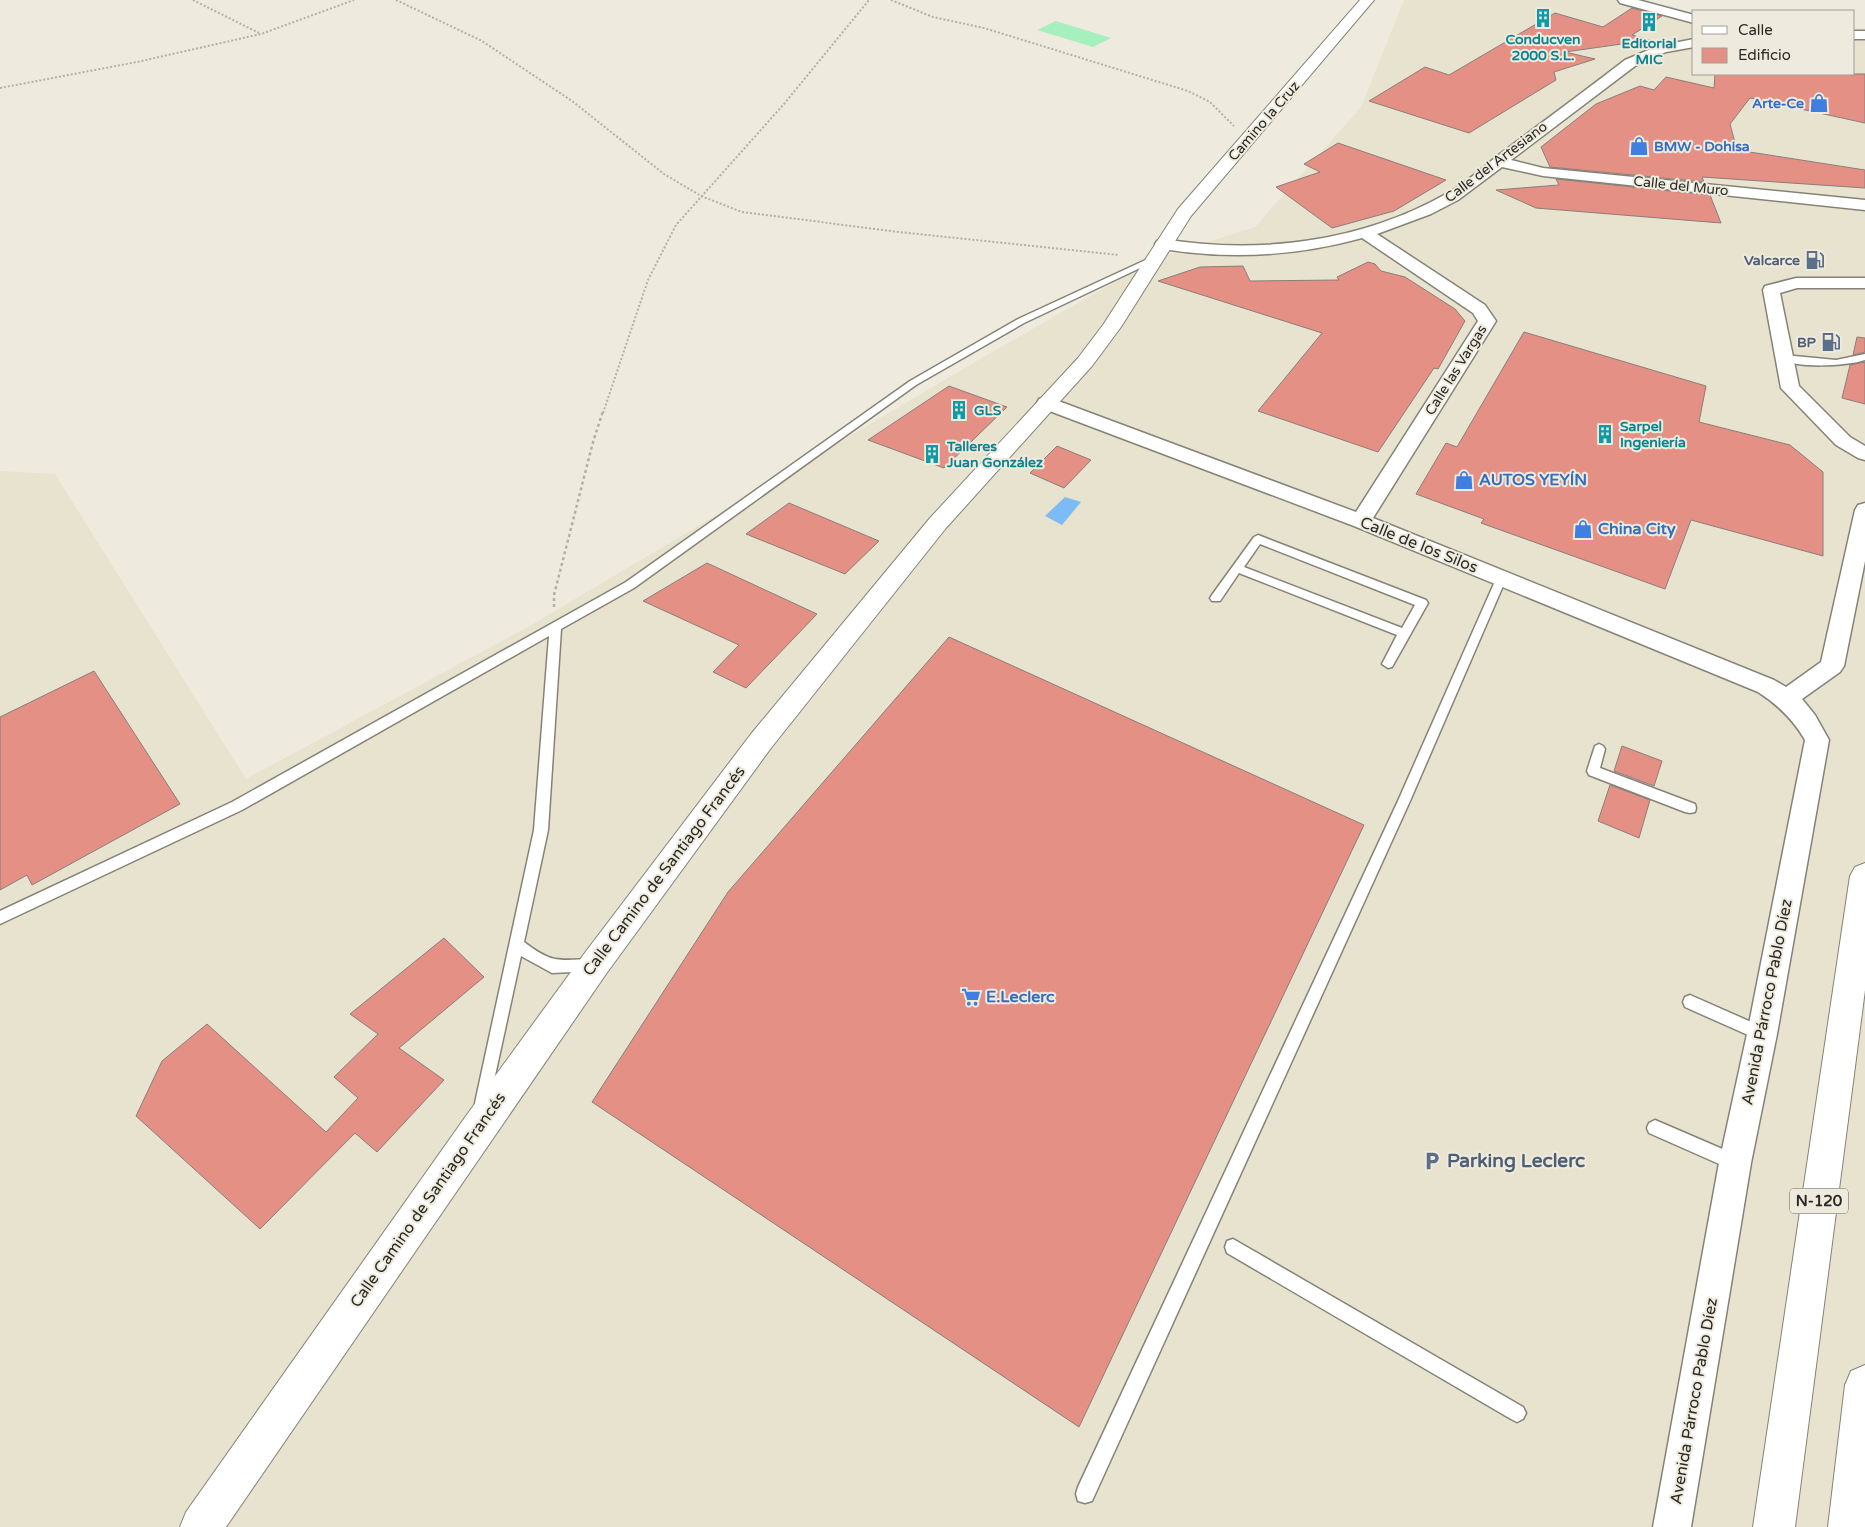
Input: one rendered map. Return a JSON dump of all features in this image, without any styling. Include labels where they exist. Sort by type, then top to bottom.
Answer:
[{"type":"main road","name":"Camino la Cruz","points":[[1159,252],[1184,213],[1367,0]]},
{"type":"main road","name":"Calle Camino de Santiago Francés","points":[[201,1527],[478,1128],[595,964],[761,740],[938,523],[1085,362],[1106,334],[1159,252]]},
{"type":"main road","name":"N-120","points":[[1774,1527],[1865,876]]},
{"type":"main road","points":[[1849,1527],[1865,1385]]},
{"type":"street","points":[[1624,0],[1692,17]]},
{"type":"street","name":"Calle del Artesiano","points":[[1159,252],[1288,248],[1365,233],[1430,209],[1445,201],[1499,162],[1617,71],[1630,63],[1663,50],[1692,43]]},
{"type":"street","name":"Calle del Muro","points":[[1499,162],[1543,172],[1865,204]]},
{"type":"street","name":"Calle las Vargas","points":[[1361,522],[1487,321],[1479,309],[1365,233]]},
{"type":"street","points":[[1864,283],[1796,283],[1770,290],[1790,388],[1843,441],[1865,454]]},
{"type":"street","name":"Calle de los Silos","points":[[1046,403],[1361,522],[1766,686],[1787,698]]},
{"type":"street","points":[[1787,698],[1832,666],[1865,510]]},
{"type":"street","name":"Avenida Párroco Pablo Díez","points":[[1672,1527],[1734,1163],[1762,1034],[1817,740],[1806,719],[1787,698]]},
{"type":"lane","points":[[0,918],[237,806],[630,585],[913,383],[1021,321],[1159,252]]},
{"type":"lane","points":[[1784,358],[1816,363],[1864,358]]},
{"type":"lane","points":[[1216,598],[1258,539],[1422,603],[1388,664]]},
{"type":"lane","points":[[1237,568],[1404,633]]},
{"type":"lane","points":[[1085,1494],[1396,818],[1501,579]]},
{"type":"lane","points":[[478,1128],[541,830],[555,627]]},
{"type":"lane","points":[[1599,749],[1593,771],[1690,808]]},
{"type":"lane","points":[[517,944],[534,957],[552,967],[595,964]]},
{"type":"lane","points":[[1690,1002],[1762,1034]]},
{"type":"lane","points":[[1655,1128],[1734,1163]]},
{"type":"lane","points":[[1233,1247],[1517,1413]]},
{"type":"path","points":[[193,0],[261,34]]},
{"type":"path","points":[[0,88],[137,62],[261,34],[354,0]]},
{"type":"path","points":[[396,0],[482,41],[572,101],[664,174],[701,196],[742,212],[899,232],[1159,252]]},
{"type":"path","points":[[555,627],[554,595],[593,442],[648,280],[676,225],[784,104],[869,0]]},
{"type":"path","points":[[891,0],[933,17],[984,28],[1188,91],[1210,102],[1223,112],[1232,124],[1250,136]]},
{"type":"shaded area","points":[[1404,0],[1625,0],[1692,18],[1692,75],[1855,75],[1855,34],[1865,34],[1865,1527],[0,1527],[0,471],[55,474],[246,779],[533,624],[973,363],[1155,259],[1255,227],[1361,107]]},
{"type":"green space","points":[[1056,21],[1111,38],[1093,47],[1037,30]]},
{"type":"water","points":[[1065,497],[1081,502],[1062,525],[1045,516]]},
{"type":"building","points":[[1632,8],[1662,16],[1632,35],[1650,40],[1565,52],[1595,59],[1554,72],[1556,80],[1469,133],[1369,101],[1425,67],[1449,75],[1555,13],[1603,27]]},
{"type":"building","points":[[1865,74],[1865,123],[1750,98],[1730,124],[1737,150],[1865,170],[1865,188],[1702,177],[1704,182],[1550,167],[1541,147],[1596,104],[1640,86],[1654,90],[1666,77],[1714,88],[1715,75]]},
{"type":"building","points":[[1338,143],[1446,180],[1394,211],[1332,228],[1276,187],[1320,172],[1304,164]]},
{"type":"building","points":[[1556,179],[1710,195],[1721,223],[1536,208],[1496,190],[1559,185]]},
{"type":"building","points":[[1368,262],[1375,264],[1381,271],[1405,277],[1455,309],[1465,321],[1438,369],[1434,368],[1378,452],[1258,411],[1322,333],[1158,281],[1200,267],[1243,266],[1250,281],[1339,280],[1337,277]]},
{"type":"building","name":"Sarpel Ingeniería","points":[[1524,332],[1706,386],[1699,422],[1790,445],[1823,472],[1823,556],[1691,520],[1665,589],[1481,523],[1484,519],[1416,494],[1446,443],[1457,447]]},
{"type":"building","points":[[1857,337],[1865,338],[1865,352],[1853,355]]},
{"type":"building","points":[[1865,362],[1865,404],[1842,398],[1850,365]]},
{"type":"building","points":[[949,386],[1007,407],[944,468],[868,440]]},
{"type":"building","points":[[1057,446],[1091,460],[1064,488],[1030,473]]},
{"type":"building","points":[[789,503],[879,541],[845,574],[746,534]]},
{"type":"building","points":[[707,563],[817,614],[746,688],[713,672],[739,645],[643,601]]},
{"type":"building","name":"E.Leclerc","points":[[949,637],[1364,825],[1079,1427],[592,1102],[728,892]]},
{"type":"building","points":[[94,671],[180,804],[32,885],[27,875],[0,890],[0,717]]},
{"type":"building","points":[[1622,746],[1662,761],[1654,786],[1614,771]]},
{"type":"building","points":[[1610,785],[1650,800],[1639,838],[1598,821]]},
{"type":"building","points":[[444,938],[484,977],[399,1048],[444,1080],[377,1152],[355,1133],[260,1229],[136,1116],[162,1061],[207,1024],[326,1132],[358,1098],[334,1077],[378,1034],[350,1014]]},
{"type":"place","name":"Conducven 2000 S.L.","points":[[1543,18]]},
{"type":"place","name":"Editorial MIC","points":[[1649,22]]},
{"type":"place","name":"Arte-Ce","points":[[1819,103]]},
{"type":"place","name":"BMW - Dohisa","points":[[1639,146]]},
{"type":"place","name":"Valcarce","points":[[1815,260]]},
{"type":"place","name":"BP","points":[[1831,342]]},
{"type":"place","name":"GLS","points":[[959,410]]},
{"type":"place","name":"Sarpel Ingeniería","points":[[1605,434]]},
{"type":"place","name":"Talleres Juan González","points":[[932,454]]},
{"type":"place","name":"AUTOS YEYÍN","points":[[1464,480]]},
{"type":"place","name":"China City","points":[[1583,529]]},
{"type":"place","name":"E.Leclerc","points":[[971,997]]},
{"type":"place","name":"Parking Leclerc","points":[[1432,1161]]}]
